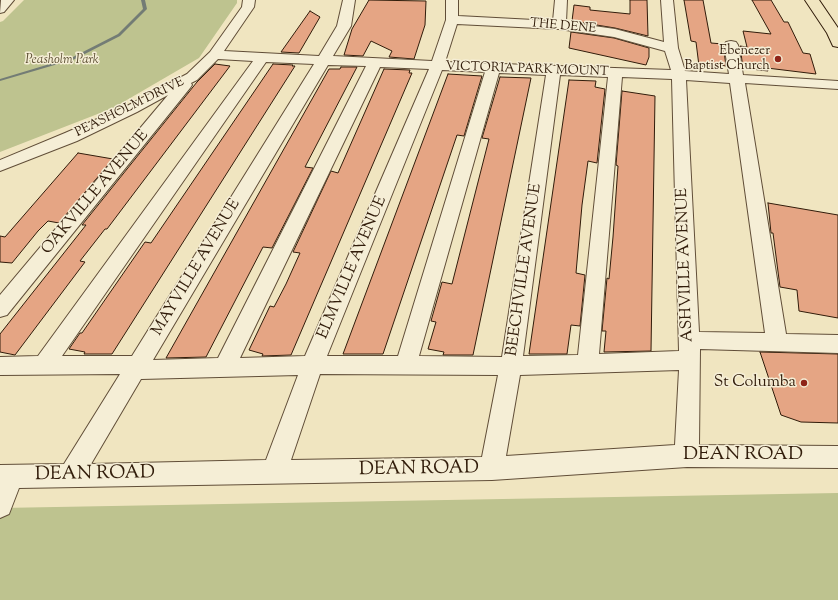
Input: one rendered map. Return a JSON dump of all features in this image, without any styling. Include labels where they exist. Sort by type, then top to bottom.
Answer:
[{"type":"main road","points":[[812,0],[837,40]]},
{"type":"street","points":[[0,9],[8,0]]},
{"type":"street","name":"PEASHOLM DRIVE","points":[[0,166],[65,140],[132,109],[192,77],[215,55],[248,7],[249,0]]},
{"type":"street","name":"MAYVILLE AVENUE","points":[[71,475],[344,26],[349,0]]},
{"type":"street","name":"ELMVILLE AVENUE","points":[[274,473],[312,365],[437,66],[452,20],[452,0]]},
{"type":"street","points":[[559,25],[560,0]]},
{"type":"street","name":"ASHVILLE AVENUE","points":[[668,0],[671,48],[679,75],[690,350],[687,456]]},
{"type":"street","name":"THE DENE","points":[[452,20],[559,25],[615,33],[671,48]]},
{"type":"street","points":[[731,45],[777,342]]},
{"type":"street","name":"VICTORIA PARK MOUNT","points":[[215,55],[493,69],[679,75],[838,85]]},
{"type":"street","points":[[43,366],[262,58]]},
{"type":"street","points":[[224,368],[375,63]]},
{"type":"street","points":[[406,364],[493,69]]},
{"type":"street","name":"BEECHVILLE AVENUE","points":[[492,468],[511,366],[554,71]]},
{"type":"street","points":[[588,362],[615,74]]},
{"type":"street","name":"OAKVILLE AVENUE","points":[[0,309],[192,77]]},
{"type":"street","points":[[0,366],[224,368],[406,364],[511,366],[588,362],[777,342],[838,344]]},
{"type":"street","name":"DEAN ROAD","points":[[6,477],[492,468],[687,456],[838,457]]},
{"type":"street","points":[[0,506],[6,477]]},
{"type":"green space","name":"Peasholm Park","points":[[24,0],[237,0],[237,3],[199,58],[113,108],[0,152],[0,22],[3,21]]},
{"type":"green space","points":[[838,493],[838,600],[0,600],[0,508]]},
{"type":"building","points":[[369,0],[426,1],[425,25],[414,59],[389,57],[392,51],[371,41],[363,56],[344,55],[352,29]]},
{"type":"building","points":[[630,0],[647,0],[648,36],[615,28],[572,21],[574,5],[590,7],[590,10],[630,14]]},
{"type":"building","points":[[684,0],[703,0],[711,43],[723,44],[726,66],[720,65],[721,68],[699,66],[696,42],[691,41]]},
{"type":"building","points":[[752,0],[771,0],[784,22],[788,22],[803,53],[810,54],[816,74],[767,68],[768,71],[743,68],[740,46],[747,47],[743,31],[771,34]]},
{"type":"building","points":[[310,11],[320,17],[299,53],[281,52]]},
{"type":"building","points":[[571,32],[614,38],[649,48],[649,57],[646,65],[569,48]]},
{"type":"building","points":[[215,64],[230,66],[107,229],[105,229],[80,261],[85,262],[15,355],[0,352],[0,334],[86,225],[82,225],[197,82]]},
{"type":"building","points":[[273,64],[295,66],[112,354],[84,354],[85,352],[69,349],[80,333],[82,333],[145,242],[151,243]]},
{"type":"building","points":[[341,67],[357,67],[305,167],[313,168],[272,248],[263,247],[206,357],[166,358],[329,69],[340,69]]},
{"type":"building","points":[[384,69],[410,70],[409,73],[412,73],[291,355],[262,356],[263,354],[249,350],[270,306],[274,307],[286,284],[300,253],[293,252],[331,171],[338,173]]},
{"type":"building","points":[[448,74],[482,76],[464,136],[457,135],[383,354],[343,354]]},
{"type":"building","points":[[500,77],[531,78],[473,355],[443,355],[444,352],[428,349],[436,322],[431,321],[442,282],[452,284],[489,139],[482,138]]},
{"type":"building","points":[[569,80],[596,81],[595,87],[605,89],[597,163],[588,161],[582,205],[576,273],[585,275],[580,326],[571,325],[567,354],[529,354]]},
{"type":"building","points":[[622,91],[655,96],[651,351],[604,352],[606,331],[602,331],[613,237],[618,166],[616,165]]},
{"type":"building","points":[[78,153],[113,159],[59,223],[48,221],[12,263],[0,262],[0,236],[5,237]]},
{"type":"building","points":[[768,203],[838,215],[838,318],[799,311],[797,290],[780,287],[773,233],[771,233]]},
{"type":"building","name":"St Columba","points":[[760,352],[838,354],[838,423],[801,422],[781,415]]},
{"type":"waterway","points":[[0,80],[74,58],[119,35],[145,9],[143,0]]},
{"type":"place","name":"Ebenezer Baptist Church","points":[[778,59]]},
{"type":"place","name":"St Columba","points":[[804,383]]}]
